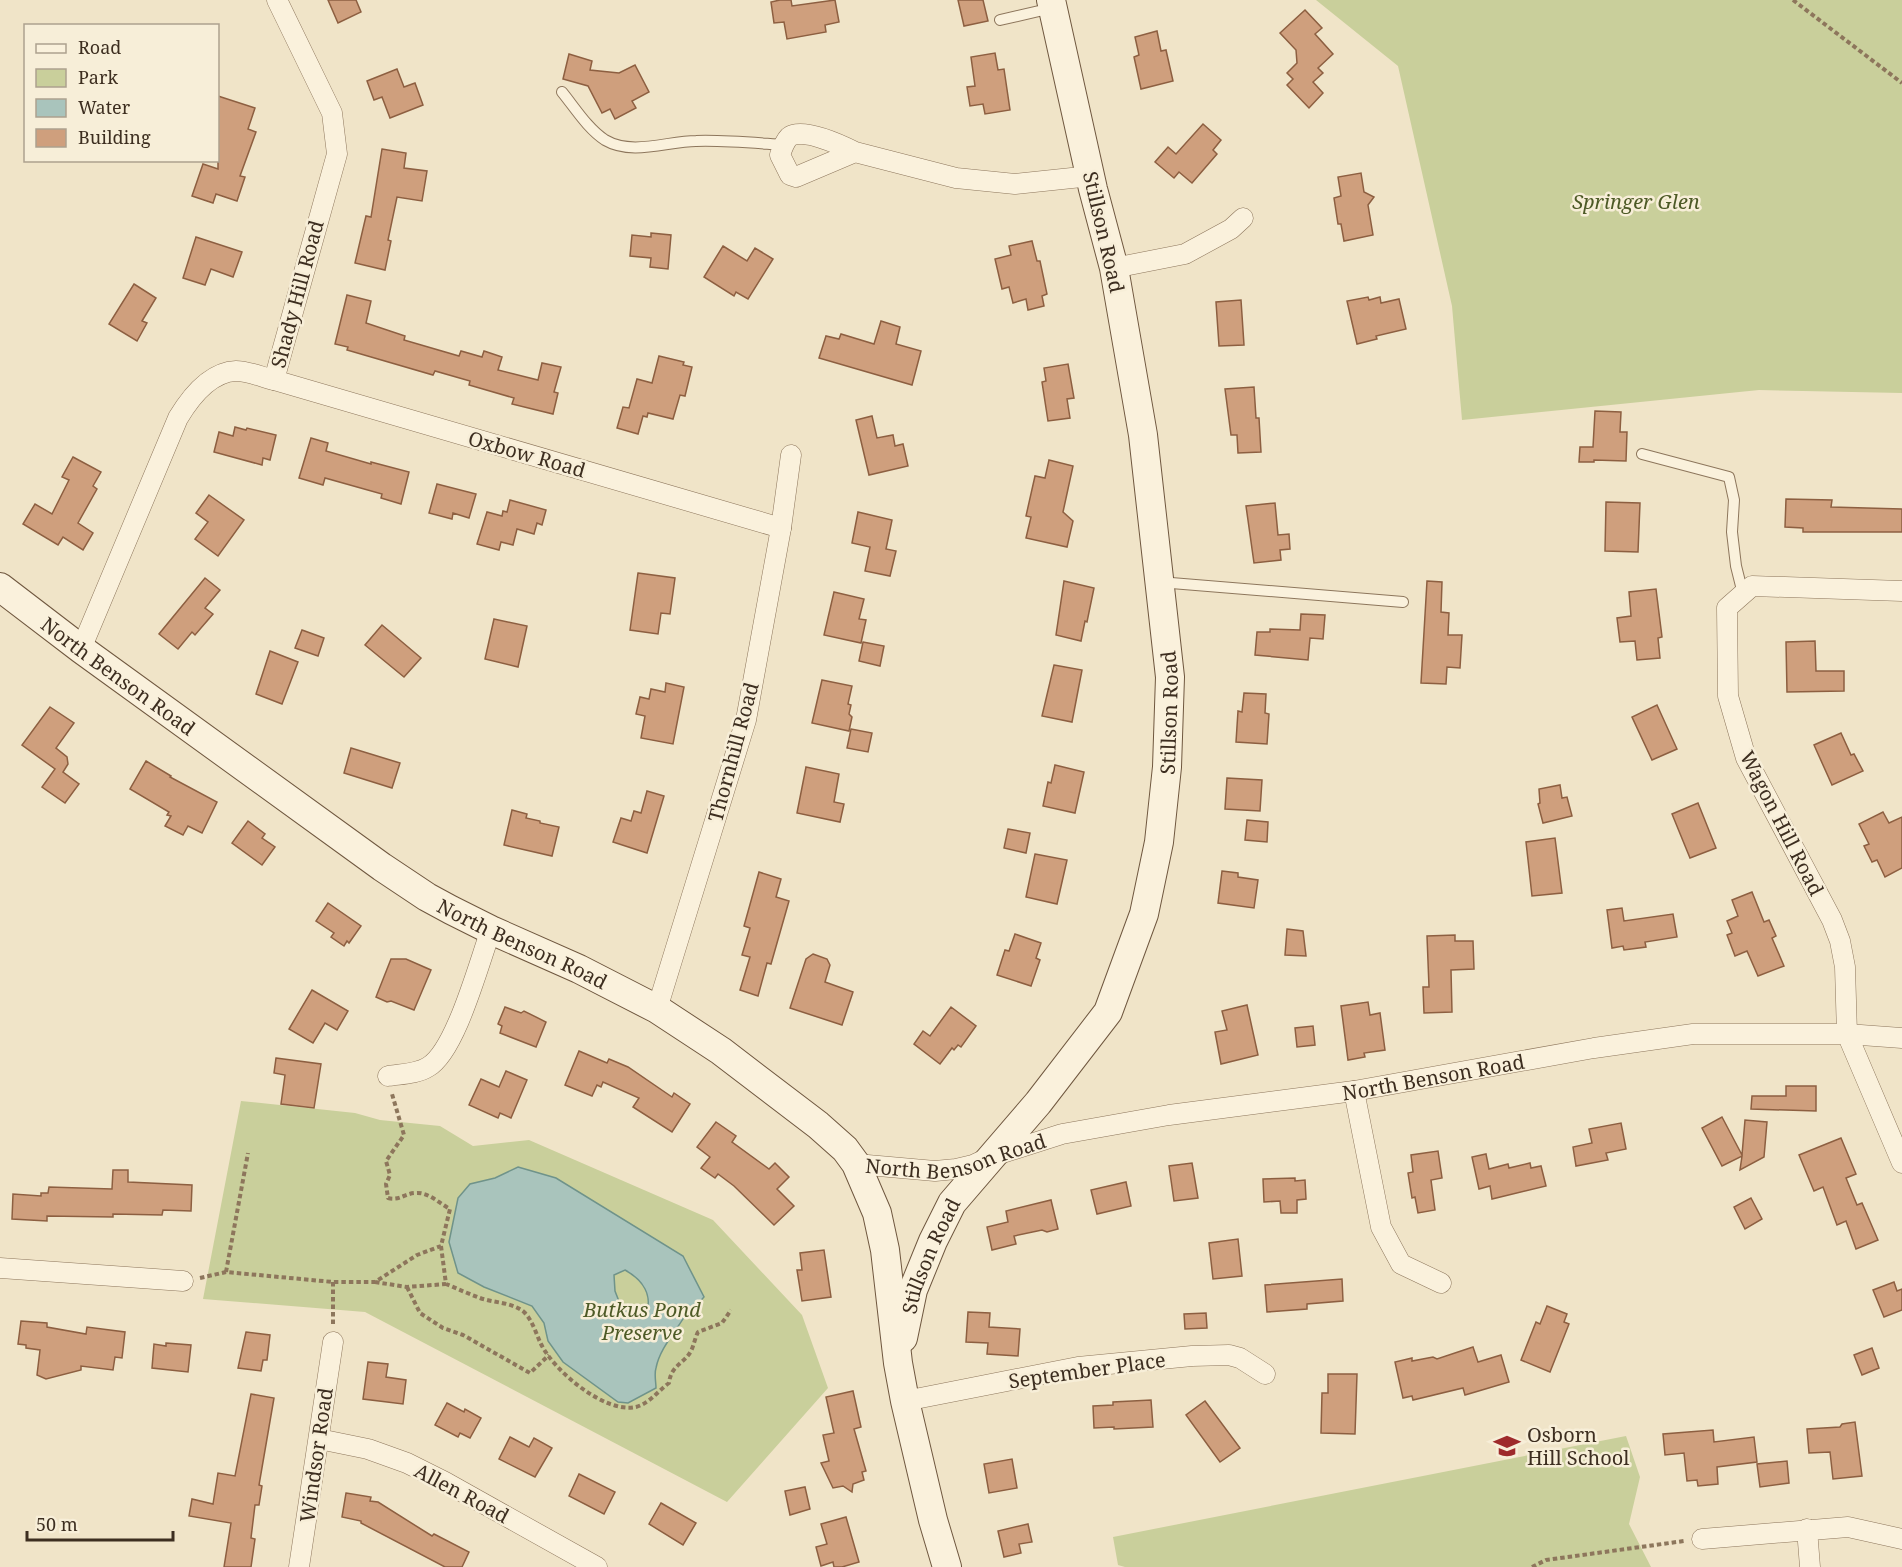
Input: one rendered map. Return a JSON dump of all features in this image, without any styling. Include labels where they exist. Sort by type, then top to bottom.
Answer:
[{"type":"main road","name":"Stillson Road","points":[[898,1363],[913,1290],[933,1240],[952,1203],[1038,1103],[1108,1012],[1144,914],[1158,843],[1167,766],[1170,677],[1143,435],[1114,268],[1052,4]]},
{"type":"main road","name":"North Benson Road","points":[[0,587],[81,650],[382,867],[427,897],[490,930],[579,969],[657,1009],[721,1051],[818,1125],[845,1149],[856,1164]]},
{"type":"main road","name":"Stillson Road","points":[[856,1164],[877,1213],[883,1240],[905,1401],[933,1520],[947,1567]]},
{"type":"street","name":"Shady Hill Road","points":[[81,650],[187,401],[199,389],[227,373],[236,371],[274,380],[337,154],[332,113],[277,0]]},
{"type":"street","points":[[855,152],[796,177],[790,175],[780,155],[789,137],[799,133],[855,152],[956,178],[1015,184],[1091,176]]},
{"type":"street","points":[[1114,268],[1185,254],[1231,229],[1243,218]]},
{"type":"street","name":"Oxbow Road","points":[[274,380],[781,528]]},
{"type":"street","name":"Thornhill Road","points":[[657,1009],[746,720],[781,528],[791,455]]},
{"type":"street","points":[[1748,590],[1902,591]]},
{"type":"street","name":"Wagon Hill Road","points":[[1748,590],[1727,608],[1728,696],[1746,758],[1832,920],[1840,941],[1845,967],[1847,1034]]},
{"type":"street","points":[[388,1076],[429,1067],[445,1050],[460,1018],[490,930]]},
{"type":"street","name":"North Benson Road","points":[[856,1164],[935,1171],[957,1169],[1062,1134],[1169,1115],[1354,1091],[1594,1048],[1693,1034],[1847,1034],[1902,1038]]},
{"type":"street","points":[[1847,1034],[1902,1163]]},
{"type":"street","points":[[1354,1091],[1381,1227],[1401,1264],[1441,1283]]},
{"type":"street","points":[[0,1268],[183,1281]]},
{"type":"street","name":"Windsor Road","points":[[299,1567],[333,1342]]},
{"type":"street","name":"September Place","points":[[905,1401],[1078,1367],[1192,1356],[1229,1355],[1240,1358],[1265,1374]]},
{"type":"street","name":"Allen Road","points":[[319,1439],[368,1449],[406,1463],[445,1482],[597,1567]]},
{"type":"street","points":[[1702,1539],[1848,1527],[1902,1539]]},
{"type":"street","points":[[1807,1529],[1810,1567]]},
{"type":"lane","points":[[1000,20],[1052,4]]},
{"type":"lane","points":[[562,92],[591,127],[604,139],[615,144],[633,147],[696,141],[784,145]]},
{"type":"lane","points":[[1642,454],[1729,477],[1734,500],[1732,532],[1736,566],[1748,590]]},
{"type":"lane","points":[[1159,582],[1403,602]]},
{"type":"path","points":[[1793,0],[1902,83]]},
{"type":"path","points":[[388,1076],[404,1135],[386,1161],[390,1174],[386,1184],[388,1198],[396,1200],[414,1192],[426,1194],[450,1209],[441,1246],[446,1284]]},
{"type":"path","points":[[226,1272],[248,1153]]},
{"type":"path","points":[[375,1282],[417,1255],[441,1246]]},
{"type":"path","points":[[183,1281],[226,1272],[333,1282],[375,1282],[407,1287],[446,1284],[482,1299],[503,1302],[524,1312],[538,1333],[541,1345],[571,1382],[591,1395],[627,1408],[639,1406],[653,1398],[669,1383],[676,1365],[691,1350],[698,1332],[722,1323],[731,1310]]},
{"type":"path","points":[[333,1282],[333,1342]]},
{"type":"path","points":[[407,1287],[420,1313],[443,1328],[463,1335],[530,1373],[549,1355]]},
{"type":"path","points":[[1532,1567],[1546,1560],[1702,1539]]},
{"type":"green space","name":"Springer Glen","points":[[1316,0],[1902,0],[1902,393],[1759,390],[1462,420],[1452,306],[1398,66]]},
{"type":"green space","name":"Butkus Pond Preserve","points":[[241,1101],[355,1113],[380,1120],[440,1126],[473,1146],[529,1140],[713,1220],[802,1315],[828,1388],[727,1502],[365,1312],[203,1299]]},
{"type":"green space","points":[[1626,1436],[1640,1477],[1629,1524],[1651,1567],[1125,1567],[1118,1565],[1113,1537]]},
{"type":"water","points":[[518,1167],[556,1178],[683,1256],[704,1297],[695,1307],[689,1309],[661,1353],[655,1370],[656,1388],[628,1403],[618,1402],[563,1362],[548,1341],[544,1323],[532,1306],[484,1287],[458,1273],[449,1242],[458,1198],[470,1184],[495,1178]],"holes":[[[625,1270],[637,1278],[645,1289],[648,1301],[646,1315],[632,1314],[622,1309],[615,1291],[614,1275]]]},
{"type":"building","points":[[328,0],[356,0],[361,12],[338,23]]},
{"type":"building","points":[[791,0],[792,6],[835,0],[839,22],[825,25],[826,32],[787,39],[784,22],[774,23],[771,2]]},
{"type":"building","points":[[958,0],[983,0],[988,21],[964,26]]},
{"type":"building","points":[[1305,10],[1322,28],[1315,34],[1333,54],[1318,68],[1323,73],[1313,82],[1323,93],[1309,108],[1287,85],[1293,79],[1287,73],[1297,63],[1296,50],[1280,33]]},
{"type":"building","points":[[1157,31],[1161,51],[1166,50],[1173,81],[1141,89],[1134,57],[1139,55],[1135,37]]},
{"type":"building","points":[[995,53],[998,70],[1004,69],[1010,110],[985,114],[983,104],[970,106],[967,87],[975,86],[971,57]]},
{"type":"building","points":[[569,54],[592,61],[590,70],[619,73],[635,65],[649,92],[632,101],[636,108],[615,119],[610,109],[602,113],[588,86],[563,79]]},
{"type":"building","points":[[397,69],[404,87],[415,83],[423,105],[390,118],[382,97],[374,100],[367,81]]},
{"type":"building","points":[[219,96],[255,108],[248,129],[256,132],[240,176],[245,177],[237,201],[216,194],[213,203],[192,196],[203,164],[218,169]]},
{"type":"building","points":[[1203,124],[1221,140],[1213,150],[1217,154],[1192,183],[1179,172],[1174,178],[1155,162],[1168,147],[1176,154]]},
{"type":"building","points":[[382,149],[406,153],[404,168],[427,171],[422,201],[397,197],[388,240],[391,241],[385,270],[355,263],[366,216],[371,217]]},
{"type":"building","points":[[1361,173],[1364,192],[1374,197],[1368,205],[1373,235],[1344,241],[1341,224],[1338,224],[1334,198],[1341,196],[1338,177]]},
{"type":"building","points":[[651,233],[671,235],[668,269],[650,267],[651,258],[630,256],[632,235],[651,237]]},
{"type":"building","points":[[196,237],[242,252],[233,277],[211,269],[205,285],[183,278]]},
{"type":"building","points":[[1032,241],[1037,261],[1040,261],[1047,294],[1042,296],[1044,306],[1028,310],[1026,299],[1013,303],[1009,287],[1002,289],[995,259],[1011,255],[1009,246]]},
{"type":"building","points":[[723,246],[747,261],[755,248],[773,259],[748,299],[736,292],[734,296],[704,277]]},
{"type":"building","points":[[134,284],[156,298],[142,321],[147,323],[137,341],[109,324]]},
{"type":"building","points":[[347,295],[371,301],[366,323],[405,336],[404,340],[459,356],[461,351],[482,357],[484,351],[502,357],[498,370],[538,380],[542,363],[561,367],[554,392],[558,393],[553,414],[512,404],[514,398],[469,385],[470,381],[435,371],[433,375],[347,350],[348,347],[335,344]]},
{"type":"building","points":[[1368,297],[1369,300],[1380,297],[1381,303],[1399,299],[1406,329],[1376,336],[1377,339],[1357,344],[1347,301]]},
{"type":"building","points":[[1241,300],[1244,345],[1219,346],[1216,302]]},
{"type":"building","points":[[881,321],[900,327],[896,344],[921,351],[912,385],[819,358],[826,336],[839,339],[841,334],[874,344]]},
{"type":"building","points":[[659,356],[684,362],[683,365],[692,367],[685,396],[680,395],[673,419],[648,413],[647,417],[643,416],[638,434],[617,428],[623,407],[629,408],[637,379],[652,383]]},
{"type":"building","points":[[1068,364],[1074,398],[1067,399],[1070,418],[1048,421],[1042,382],[1046,381],[1044,368]]},
{"type":"building","points":[[1254,387],[1261,452],[1238,453],[1237,435],[1231,435],[1225,389]]},
{"type":"building","points":[[1595,411],[1621,412],[1620,432],[1627,432],[1626,461],[1579,462],[1580,447],[1593,447]]},
{"type":"building","points":[[872,416],[877,438],[893,435],[895,446],[903,444],[908,466],[869,475],[856,420]]},
{"type":"building","points":[[235,427],[276,435],[270,460],[263,458],[262,465],[214,452],[219,432],[233,436]]},
{"type":"building","points":[[311,438],[328,443],[326,451],[409,472],[401,504],[381,498],[382,494],[325,478],[323,485],[299,478]]},
{"type":"building","points":[[73,457],[101,472],[93,486],[97,489],[78,523],[93,533],[83,550],[63,537],[58,545],[23,524],[35,504],[52,514],[69,480],[62,477]]},
{"type":"building","points":[[1049,460],[1073,466],[1063,512],[1073,521],[1067,547],[1026,538],[1031,517],[1026,516],[1035,476],[1045,478]]},
{"type":"building","points":[[437,484],[476,494],[469,518],[453,513],[452,519],[429,513]]},
{"type":"building","points":[[209,495],[244,520],[218,556],[195,539],[208,522],[196,513]]},
{"type":"building","points":[[1786,499],[1832,500],[1831,507],[1902,509],[1902,532],[1803,532],[1803,528],[1785,527]]},
{"type":"building","points":[[510,500],[546,510],[542,525],[537,523],[534,534],[517,529],[513,545],[501,542],[499,550],[477,544],[487,512],[502,516],[503,511],[507,512]]},
{"type":"building","points":[[1606,502],[1640,503],[1638,552],[1605,551]]},
{"type":"building","points":[[1275,503],[1278,535],[1289,534],[1290,549],[1280,550],[1281,560],[1254,563],[1246,506]]},
{"type":"building","points":[[858,512],[892,520],[886,549],[896,551],[890,576],[865,571],[870,547],[852,543]]},
{"type":"building","points":[[638,573],[675,578],[670,614],[661,613],[658,634],[630,630]]},
{"type":"building","points":[[205,578],[220,590],[205,608],[213,614],[195,635],[192,632],[178,649],[159,634]]},
{"type":"building","points":[[1064,581],[1094,588],[1081,641],[1056,635]]},
{"type":"building","points":[[1427,581],[1442,582],[1441,612],[1449,613],[1448,635],[1462,635],[1460,668],[1447,667],[1446,684],[1421,683]]},
{"type":"building","points":[[1656,589],[1662,637],[1658,638],[1660,658],[1637,660],[1635,641],[1620,642],[1617,618],[1631,616],[1629,592]]},
{"type":"building","points":[[834,592],[864,599],[859,619],[866,620],[861,643],[824,635]]},
{"type":"building","points":[[1301,614],[1325,615],[1323,639],[1310,638],[1308,660],[1255,655],[1257,632],[1270,632],[1270,629],[1300,630]]},
{"type":"building","points":[[494,619],[527,626],[518,667],[485,659]]},
{"type":"building","points":[[382,625],[421,658],[404,677],[365,645]]},
{"type":"building","points":[[302,630],[324,638],[318,656],[295,648]]},
{"type":"building","points":[[1815,641],[1816,671],[1844,671],[1844,691],[1787,692],[1786,642]]},
{"type":"building","points":[[863,642],[884,646],[880,666],[859,661]]},
{"type":"building","points":[[270,651],[298,662],[282,704],[256,694]]},
{"type":"building","points":[[1054,665],[1082,670],[1072,722],[1042,716]]},
{"type":"building","points":[[822,680],[852,686],[848,704],[851,705],[849,714],[852,717],[849,731],[812,723]]},
{"type":"building","points":[[666,683],[684,687],[673,744],[641,738],[645,716],[636,714],[640,697],[649,699],[651,689],[665,692]]},
{"type":"building","points":[[1244,693],[1266,694],[1265,713],[1269,714],[1267,744],[1236,742],[1238,711],[1242,712]]},
{"type":"building","points":[[1657,705],[1677,749],[1652,760],[1632,717]]},
{"type":"building","points":[[50,707],[74,723],[56,748],[67,757],[68,764],[63,772],[79,784],[65,803],[42,787],[55,769],[22,745]]},
{"type":"building","points":[[851,729],[872,733],[868,752],[847,748]]},
{"type":"building","points":[[1841,733],[1851,755],[1854,754],[1863,771],[1832,785],[1814,745]]},
{"type":"building","points":[[351,748],[400,763],[392,788],[344,773]]},
{"type":"building","points":[[146,761],[170,777],[217,802],[202,833],[188,826],[183,835],[165,826],[171,816],[167,815],[169,812],[130,789]]},
{"type":"building","points":[[1055,765],[1084,772],[1075,813],[1043,806],[1048,782],[1051,783]]},
{"type":"building","points":[[806,767],[839,774],[834,802],[844,804],[840,822],[797,813]]},
{"type":"building","points":[[1227,778],[1262,780],[1260,811],[1225,809]]},
{"type":"building","points":[[1560,785],[1562,798],[1567,797],[1572,816],[1543,823],[1538,804],[1540,803],[1539,789]]},
{"type":"building","points":[[647,791],[664,796],[647,853],[613,842],[621,818],[631,821],[634,811],[641,813]]},
{"type":"building","points":[[1698,803],[1716,848],[1690,858],[1672,814]]},
{"type":"building","points":[[512,810],[527,814],[526,818],[559,827],[552,856],[504,845]]},
{"type":"building","points":[[1883,812],[1889,823],[1902,817],[1902,868],[1885,877],[1877,860],[1872,862],[1864,846],[1869,844],[1859,824]]},
{"type":"building","points":[[1247,820],[1268,822],[1267,842],[1245,840]]},
{"type":"building","points":[[248,821],[265,834],[262,838],[275,847],[262,865],[232,843]]},
{"type":"building","points":[[1008,829],[1030,833],[1026,853],[1004,848]]},
{"type":"building","points":[[1555,838],[1562,893],[1532,896],[1526,842]]},
{"type":"building","points":[[1035,854],[1067,860],[1057,904],[1026,897]]},
{"type":"building","points":[[1222,871],[1238,873],[1238,877],[1258,880],[1254,908],[1218,903]]},
{"type":"building","points":[[759,872],[781,879],[776,897],[789,901],[771,964],[767,963],[758,996],[740,990],[750,957],[742,955],[750,928],[744,926]]},
{"type":"building","points":[[1752,892],[1764,922],[1769,920],[1776,936],[1772,938],[1784,966],[1758,976],[1747,951],[1735,956],[1727,935],[1732,933],[1727,921],[1738,916],[1732,900]]},
{"type":"building","points":[[328,903],[361,926],[349,943],[347,941],[344,946],[331,937],[334,933],[316,921]]},
{"type":"building","points":[[1622,908],[1624,921],[1673,914],[1677,937],[1645,942],[1646,947],[1624,950],[1623,946],[1612,948],[1607,910]]},
{"type":"building","points":[[1287,929],[1303,931],[1306,956],[1285,955]]},
{"type":"building","points":[[1015,934],[1041,943],[1036,958],[1040,960],[1031,986],[997,975],[1005,950],[1009,951]]},
{"type":"building","points":[[1455,935],[1455,941],[1473,941],[1474,969],[1451,970],[1452,1012],[1424,1013],[1423,987],[1429,987],[1427,936]]},
{"type":"building","points":[[813,954],[827,959],[830,965],[825,982],[853,992],[842,1025],[790,1008],[806,959]]},
{"type":"building","points":[[391,959],[406,959],[431,970],[414,1010],[376,997]]},
{"type":"building","points":[[312,990],[348,1011],[337,1030],[325,1023],[313,1043],[289,1029]]},
{"type":"building","points":[[1368,1002],[1370,1015],[1380,1013],[1385,1050],[1364,1053],[1365,1057],[1348,1060],[1341,1006]]},
{"type":"building","points":[[1247,1005],[1258,1055],[1221,1064],[1215,1032],[1227,1030],[1222,1011]]},
{"type":"building","points":[[505,1007],[521,1013],[524,1011],[546,1022],[536,1047],[500,1033],[502,1026],[498,1024]]},
{"type":"building","points":[[951,1007],[976,1026],[961,1047],[958,1045],[954,1050],[952,1048],[940,1064],[914,1044],[923,1031],[930,1036]]},
{"type":"building","points":[[1313,1026],[1315,1045],[1297,1047],[1295,1028]]},
{"type":"building","points":[[579,1051],[607,1063],[609,1059],[628,1067],[672,1097],[674,1093],[690,1104],[672,1132],[633,1107],[639,1098],[603,1082],[601,1087],[597,1085],[592,1096],[565,1085]]},
{"type":"building","points":[[276,1058],[321,1064],[314,1108],[281,1104],[285,1075],[274,1073]]},
{"type":"building","points":[[506,1071],[527,1080],[511,1118],[500,1113],[498,1118],[469,1105],[481,1079],[499,1087]]},
{"type":"building","points":[[1786,1086],[1816,1086],[1816,1111],[1751,1109],[1752,1096],[1786,1096]]},
{"type":"building","points":[[1722,1117],[1742,1155],[1745,1120],[1767,1122],[1764,1157],[1740,1170],[1742,1156],[1722,1166],[1702,1128]]},
{"type":"building","points":[[716,1122],[736,1136],[732,1142],[769,1169],[775,1163],[789,1177],[777,1189],[794,1206],[774,1225],[734,1186],[718,1174],[715,1178],[701,1168],[710,1157],[697,1147]]},
{"type":"building","points":[[1621,1123],[1626,1149],[1606,1153],[1608,1160],[1576,1166],[1573,1147],[1592,1143],[1589,1129]]},
{"type":"building","points":[[1841,1138],[1856,1174],[1846,1178],[1857,1205],[1862,1203],[1878,1240],[1856,1249],[1846,1221],[1837,1225],[1823,1187],[1814,1191],[1799,1155]]},
{"type":"building","points":[[1438,1151],[1442,1178],[1431,1180],[1435,1210],[1418,1213],[1415,1197],[1412,1198],[1408,1173],[1413,1172],[1411,1155]]},
{"type":"building","points":[[1486,1154],[1489,1169],[1508,1164],[1509,1168],[1530,1163],[1531,1168],[1541,1166],[1546,1186],[1492,1199],[1490,1186],[1479,1189],[1472,1157]]},
{"type":"building","points":[[1192,1163],[1198,1198],[1174,1201],[1169,1166]]},
{"type":"building","points":[[113,1170],[128,1170],[128,1182],[192,1185],[191,1211],[163,1210],[162,1215],[113,1214],[113,1217],[47,1216],[47,1221],[12,1219],[13,1194],[41,1196],[41,1193],[48,1193],[49,1187],[112,1189]]},
{"type":"building","points":[[1295,1178],[1295,1181],[1305,1180],[1306,1199],[1297,1200],[1297,1213],[1281,1213],[1280,1201],[1264,1202],[1263,1179]]},
{"type":"building","points":[[1126,1182],[1131,1206],[1097,1214],[1091,1190]]},
{"type":"building","points":[[1751,1198],[1762,1219],[1745,1229],[1734,1207]]},
{"type":"building","points":[[1051,1200],[1058,1229],[1014,1236],[1016,1244],[992,1250],[987,1227],[1008,1222],[1006,1211]]},
{"type":"building","points":[[1238,1239],[1242,1276],[1213,1279],[1209,1243]]},
{"type":"building","points":[[824,1250],[831,1297],[802,1301],[797,1270],[802,1270],[800,1253]]},
{"type":"building","points":[[1342,1279],[1343,1301],[1307,1304],[1307,1309],[1267,1312],[1265,1285]]},
{"type":"building","points":[[1894,1282],[1897,1291],[1902,1289],[1902,1310],[1884,1317],[1873,1290]]},
{"type":"building","points":[[1547,1306],[1567,1314],[1564,1322],[1569,1324],[1550,1372],[1521,1360],[1536,1322],[1540,1324]]},
{"type":"building","points":[[968,1312],[990,1313],[989,1327],[1020,1329],[1018,1356],[987,1354],[988,1343],[966,1342]]},
{"type":"building","points":[[1206,1313],[1207,1328],[1185,1329],[1184,1314]]},
{"type":"building","points":[[21,1321],[47,1323],[47,1327],[86,1334],[87,1327],[125,1332],[122,1358],[115,1357],[113,1370],[81,1366],[81,1370],[46,1379],[37,1375],[40,1350],[18,1344]]},
{"type":"building","points":[[246,1332],[270,1335],[267,1360],[263,1360],[261,1371],[238,1368]]},
{"type":"building","points":[[166,1343],[191,1345],[188,1372],[152,1368],[154,1344],[166,1346]]},
{"type":"building","points":[[1473,1347],[1478,1362],[1501,1355],[1509,1382],[1465,1395],[1463,1388],[1413,1400],[1412,1396],[1403,1398],[1395,1362],[1412,1358],[1412,1361],[1433,1357],[1437,1359]]},
{"type":"building","points":[[1872,1348],[1879,1368],[1862,1375],[1854,1355]]},
{"type":"building","points":[[368,1362],[388,1364],[386,1377],[406,1380],[403,1404],[363,1399]]},
{"type":"building","points":[[1328,1374],[1357,1374],[1355,1434],[1321,1433],[1322,1393],[1328,1393]]},
{"type":"building","points":[[853,1391],[861,1427],[854,1429],[866,1471],[862,1472],[864,1480],[853,1484],[852,1492],[843,1486],[833,1488],[821,1463],[829,1461],[823,1435],[834,1433],[826,1397]]},
{"type":"building","points":[[251,1394],[274,1398],[259,1485],[262,1486],[259,1505],[255,1505],[251,1538],[255,1539],[251,1567],[224,1567],[231,1523],[189,1516],[192,1499],[213,1504],[218,1473],[235,1476]]},
{"type":"building","points":[[1151,1400],[1153,1427],[1094,1428],[1093,1406],[1113,1405],[1113,1402]]},
{"type":"building","points":[[1205,1401],[1240,1448],[1220,1462],[1186,1415]]},
{"type":"building","points":[[447,1403],[481,1418],[470,1438],[460,1433],[458,1437],[435,1425]]},
{"type":"building","points":[[1855,1422],[1862,1476],[1833,1479],[1830,1452],[1809,1453],[1807,1429],[1840,1427],[1842,1424]]},
{"type":"building","points":[[1713,1430],[1714,1442],[1754,1437],[1757,1462],[1717,1467],[1718,1484],[1698,1486],[1697,1480],[1687,1481],[1684,1453],[1665,1455],[1663,1434]]},
{"type":"building","points":[[510,1437],[529,1447],[534,1438],[552,1448],[535,1477],[499,1459]]},
{"type":"building","points":[[1012,1459],[1017,1488],[989,1493],[984,1464]]},
{"type":"building","points":[[1787,1461],[1789,1483],[1760,1487],[1757,1464]]},
{"type":"building","points":[[579,1474],[615,1492],[604,1514],[569,1496]]},
{"type":"building","points":[[805,1487],[810,1509],[790,1515],[785,1491]]},
{"type":"building","points":[[346,1493],[371,1497],[370,1501],[378,1502],[432,1536],[434,1534],[469,1552],[462,1567],[445,1567],[361,1521],[342,1517]]},
{"type":"building","points":[[661,1503],[696,1523],[683,1545],[649,1524]]},
{"type":"building","points":[[846,1517],[859,1562],[842,1567],[834,1567],[833,1562],[821,1566],[816,1547],[827,1544],[821,1524]]},
{"type":"building","points":[[1028,1524],[1032,1542],[1019,1544],[1021,1553],[1004,1557],[998,1531]]},
{"type":"place","name":"Osborn Hill School","points":[[1507,1446]]}]
